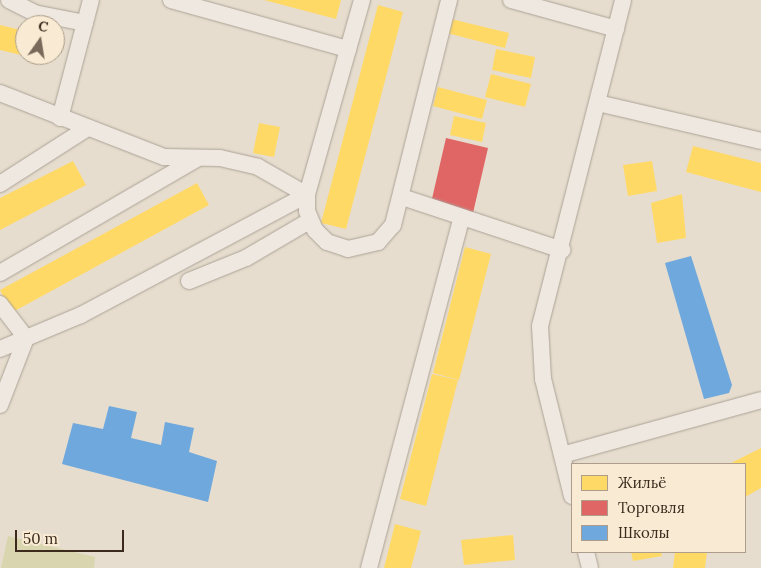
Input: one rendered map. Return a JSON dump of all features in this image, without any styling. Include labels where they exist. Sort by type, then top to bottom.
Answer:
[{"type":"street","points":[[9,0],[34,13],[85,23]]},
{"type":"street","points":[[60,118],[91,0]]},
{"type":"street","points":[[171,0],[348,49]]},
{"type":"street","points":[[362,0],[307,194],[310,221],[327,242],[348,249],[364,248],[386,234],[402,197],[449,0]]},
{"type":"street","points":[[511,0],[616,29]]},
{"type":"street","points":[[571,492],[543,379],[540,326],[562,250],[623,0]]},
{"type":"street","points":[[0,93],[86,129],[164,157],[220,158],[258,166],[307,194]]},
{"type":"street","points":[[598,103],[761,141]]},
{"type":"street","points":[[0,184],[86,129]]},
{"type":"street","points":[[0,272],[197,159]]},
{"type":"street","points":[[0,349],[81,315],[307,194]]},
{"type":"street","points":[[402,197],[461,220],[562,250]]},
{"type":"street","points":[[370,568],[461,220]]},
{"type":"street","points":[[189,281],[246,258],[310,221]]},
{"type":"street","points":[[0,304],[26,338]]},
{"type":"street","points":[[0,406],[26,338]]},
{"type":"street","points":[[562,455],[761,400]]},
{"type":"street","points":[[586,553],[590,568]]},
{"type":"shaded area","points":[[8,536],[95,557],[94,568],[1,568]]},
{"type":"building: Жильё","points":[[264,0],[341,0],[336,19]]},
{"type":"building: Жильё","points":[[378,5],[403,12],[346,229],[321,223]]},
{"type":"building: Жильё","points":[[451,19],[509,33],[505,48],[447,33]]},
{"type":"building: Жильё","points":[[0,25],[15,29],[15,54],[0,50]]},
{"type":"building: Жильё","points":[[496,49],[535,57],[531,78],[492,70]]},
{"type":"building: Жильё","points":[[491,74],[531,84],[525,107],[485,97]]},
{"type":"building: Жильё","points":[[438,87],[487,100],[482,119],[433,106]]},
{"type":"building: Жильё","points":[[454,116],[486,123],[482,142],[450,135]]},
{"type":"building: Жильё","points":[[259,123],[280,127],[274,157],[253,153]]},
{"type":"building: Жильё","points":[[693,146],[761,163],[761,192],[686,172]]},
{"type":"building: Жильё","points":[[73,161],[86,185],[0,230],[0,198]]},
{"type":"building: Жильё","points":[[652,161],[657,191],[628,196],[623,165]]},
{"type":"building: Жильё","points":[[197,183],[209,205],[11,313],[0,290]]},
{"type":"building: Жильё","points":[[682,194],[686,238],[657,243],[651,203]]},
{"type":"building: Жильё","points":[[465,247],[491,254],[459,380],[433,373]]},
{"type":"building: Жильё","points":[[432,374],[458,380],[426,506],[400,499]]},
{"type":"building: Жильё","points":[[761,448],[761,488],[746,496],[746,463],[731,463]]},
{"type":"building: Жильё","points":[[395,524],[421,531],[411,568],[384,568]]},
{"type":"building: Жильё","points":[[513,535],[515,560],[464,565],[461,540]]},
{"type":"building: Жильё","points":[[631,553],[661,553],[662,556],[633,561]]},
{"type":"building: Жильё","points":[[675,553],[707,553],[705,568],[673,568]]},
{"type":"building: Торговля","points":[[446,138],[488,148],[473,213],[431,203]]},
{"type":"building: Школы","points":[[691,256],[732,385],[729,393],[704,399],[665,263]]},
{"type":"building: Школы","points":[[109,406],[137,412],[131,438],[161,445],[165,422],[194,428],[189,452],[217,461],[208,502],[62,464],[73,423],[103,429]]}]
